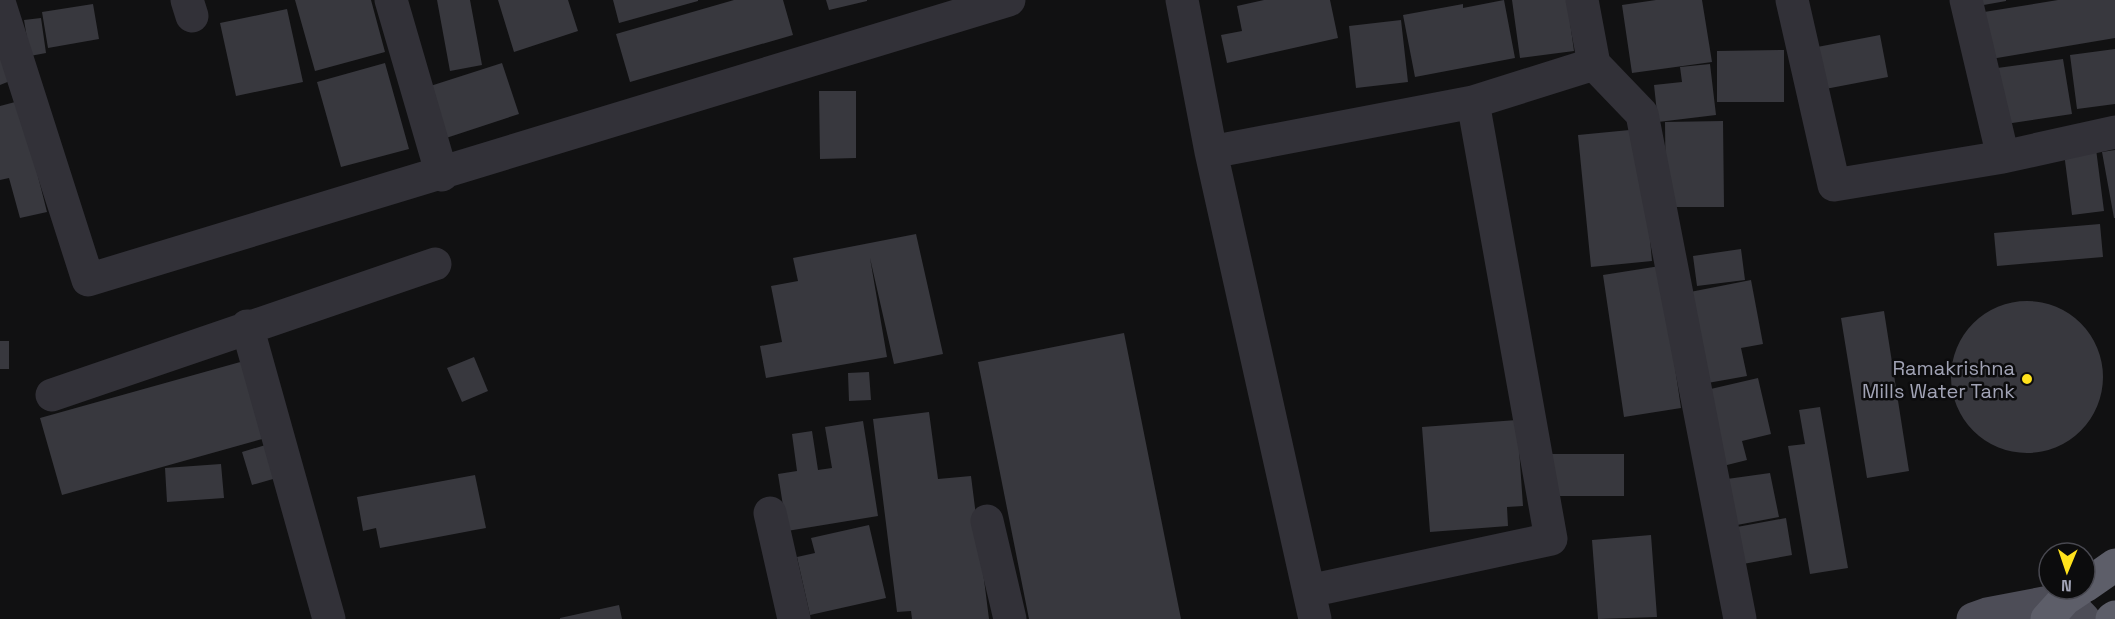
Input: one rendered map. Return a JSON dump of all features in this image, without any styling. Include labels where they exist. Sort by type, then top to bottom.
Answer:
[{"type":"highway","points":[[2072,602],[2115,565]]},
{"type":"main road","points":[[1973,619],[1987,614],[2072,602]]},
{"type":"street","points":[[391,0],[442,175]]},
{"type":"street","points":[[0,5],[88,280],[442,175],[1009,0]]},
{"type":"street","points":[[1182,0],[1211,152],[1312,605],[1551,539],[1473,102]]},
{"type":"street","points":[[1582,0],[1594,64],[1642,114],[1740,619]]},
{"type":"street","points":[[1792,0],[1834,185],[2002,157],[2115,132]]},
{"type":"street","points":[[1966,0],[2002,157]]},
{"type":"street","points":[[1211,152],[1473,102],[1594,64]]},
{"type":"street","points":[[52,395],[247,326],[435,264]]},
{"type":"street","points":[[247,326],[329,619]]},
{"type":"street","points":[[770,513],[794,619]]},
{"type":"street","points":[[987,521],[1010,619]]},
{"type":"building","points":[[295,0],[371,0],[385,52],[315,71]]},
{"type":"building","points":[[437,0],[470,0],[482,65],[450,71]]},
{"type":"building","points":[[498,0],[568,0],[578,31],[514,52]]},
{"type":"building","points":[[613,0],[698,0],[698,1],[619,23]]},
{"type":"building","points":[[734,0],[783,0],[793,35],[630,82],[616,34]]},
{"type":"building","points":[[826,0],[867,0],[867,1],[829,10]]},
{"type":"building","points":[[1264,0],[1330,0],[1338,38],[1227,63],[1221,35],[1242,31],[1237,6]]},
{"type":"building","points":[[1504,0],[1515,58],[1415,77],[1403,15],[1463,4],[1463,8]]},
{"type":"building","points":[[1512,0],[1567,0],[1574,51],[1520,58]]},
{"type":"building","points":[[1656,0],[1702,0],[1712,62],[1632,73],[1622,5]]},
{"type":"building","points":[[1977,0],[2006,0],[2006,1],[1978,6]]},
{"type":"building","points":[[2058,0],[2115,0],[2115,38],[1991,59],[1984,12]]},
{"type":"building","points":[[93,4],[99,39],[48,48],[42,12]]},
{"type":"building","points":[[287,9],[303,82],[236,96],[220,23]]},
{"type":"building","points":[[41,18],[46,53],[30,56],[24,20]]},
{"type":"building","points":[[1401,20],[1408,82],[1356,88],[1349,26]]},
{"type":"building","points":[[1880,35],[1888,77],[1820,90],[1812,48]]},
{"type":"building","points":[[2115,49],[2115,104],[2077,109],[2070,55]]},
{"type":"building","points":[[1784,50],[1784,102],[1717,102],[1717,51]]},
{"type":"building","points":[[0,51],[10,81],[0,85]]},
{"type":"building","points":[[2063,59],[2072,114],[1999,125],[1990,69]]},
{"type":"building","points":[[385,63],[409,149],[341,167],[317,82]]},
{"type":"building","points":[[502,63],[519,114],[437,141],[421,89]]},
{"type":"building","points":[[1710,64],[1716,115],[1658,122],[1654,85],[1682,82],[1680,67]]},
{"type":"building","points":[[819,91],[856,91],[856,158],[820,159]]},
{"type":"building","points":[[19,101],[47,212],[20,218],[9,178],[0,180],[0,106]]},
{"type":"building","points":[[1723,121],[1724,207],[1666,207],[1665,122]]},
{"type":"building","points":[[1640,129],[1652,261],[1591,267],[1578,135]]},
{"type":"building","points":[[2096,149],[2104,211],[2072,215],[2064,153]]},
{"type":"building","points":[[2115,150],[2115,218],[2114,218],[2102,152]]},
{"type":"building","points":[[2100,224],[2103,257],[1997,266],[1994,233]]},
{"type":"building","points":[[916,234],[943,354],[894,364],[870,258],[887,357],[766,378],[760,346],[782,342],[771,286],[798,281],[793,258]]},
{"type":"building","points":[[1741,249],[1745,280],[1697,286],[1693,256]]},
{"type":"building","points":[[1660,266],[1681,408],[1624,417],[1603,275]]},
{"type":"building","points":[[1751,280],[1763,344],[1741,348],[1747,376],[1702,384],[1685,293]]},
{"type":"building","name":"Ramakrishna Mills Water Tank","points":[[2027,301],[2056,307],[2069,314],[2080,324],[2090,335],[2097,348],[2103,377],[2097,406],[2090,419],[2080,430],[2069,440],[2056,447],[2027,453],[1998,447],[1985,440],[1974,430],[1964,419],[1957,406],[1951,377],[1957,348],[1964,335],[1974,324],[1985,314],[1998,307]]},
{"type":"building","points":[[1884,311],[1909,471],[1867,478],[1841,318]]},
{"type":"building","points":[[1124,333],[1181,619],[1029,619],[978,362]]},
{"type":"building","points":[[0,341],[9,341],[9,369],[0,369]]},
{"type":"building","points":[[474,357],[488,391],[462,402],[447,368]]},
{"type":"building","points":[[251,359],[273,436],[62,495],[40,418]]},
{"type":"building","points":[[869,372],[871,400],[849,401],[848,373]]},
{"type":"building","points":[[1758,378],[1771,434],[1742,441],[1747,460],[1719,467],[1702,391]]},
{"type":"building","points":[[1820,407],[1848,568],[1810,574],[1788,446],[1805,444],[1799,410]]},
{"type":"building","points":[[929,412],[938,479],[971,476],[989,619],[912,619],[911,611],[897,612],[873,419]]},
{"type":"building","points":[[1517,420],[1523,506],[1507,507],[1508,526],[1430,532],[1422,427]]},
{"type":"building","points":[[863,421],[878,516],[787,531],[778,474],[797,471],[792,434],[812,431],[818,470],[832,468],[825,427]]},
{"type":"building","points":[[269,444],[280,477],[252,485],[242,452]]},
{"type":"building","points":[[1549,454],[1624,454],[1624,496],[1550,496]]},
{"type":"building","points":[[221,464],[224,498],[167,502],[165,468]]},
{"type":"building","points":[[1770,473],[1779,517],[1737,525],[1727,479]]},
{"type":"building","points":[[475,475],[486,528],[380,548],[376,528],[363,531],[357,497]]},
{"type":"building","points":[[1786,518],[1792,555],[1743,564],[1737,527]]},
{"type":"building","points":[[869,525],[886,598],[810,615],[797,557],[815,553],[811,538]]},
{"type":"building","points":[[1651,535],[1657,617],[1598,619],[1592,540]]},
{"type":"building","points":[[619,605],[622,619],[560,619],[560,618]]},
{"type":"place","name":"Ramakrishna Mills Water Tank","points":[[2027,379]]}]
